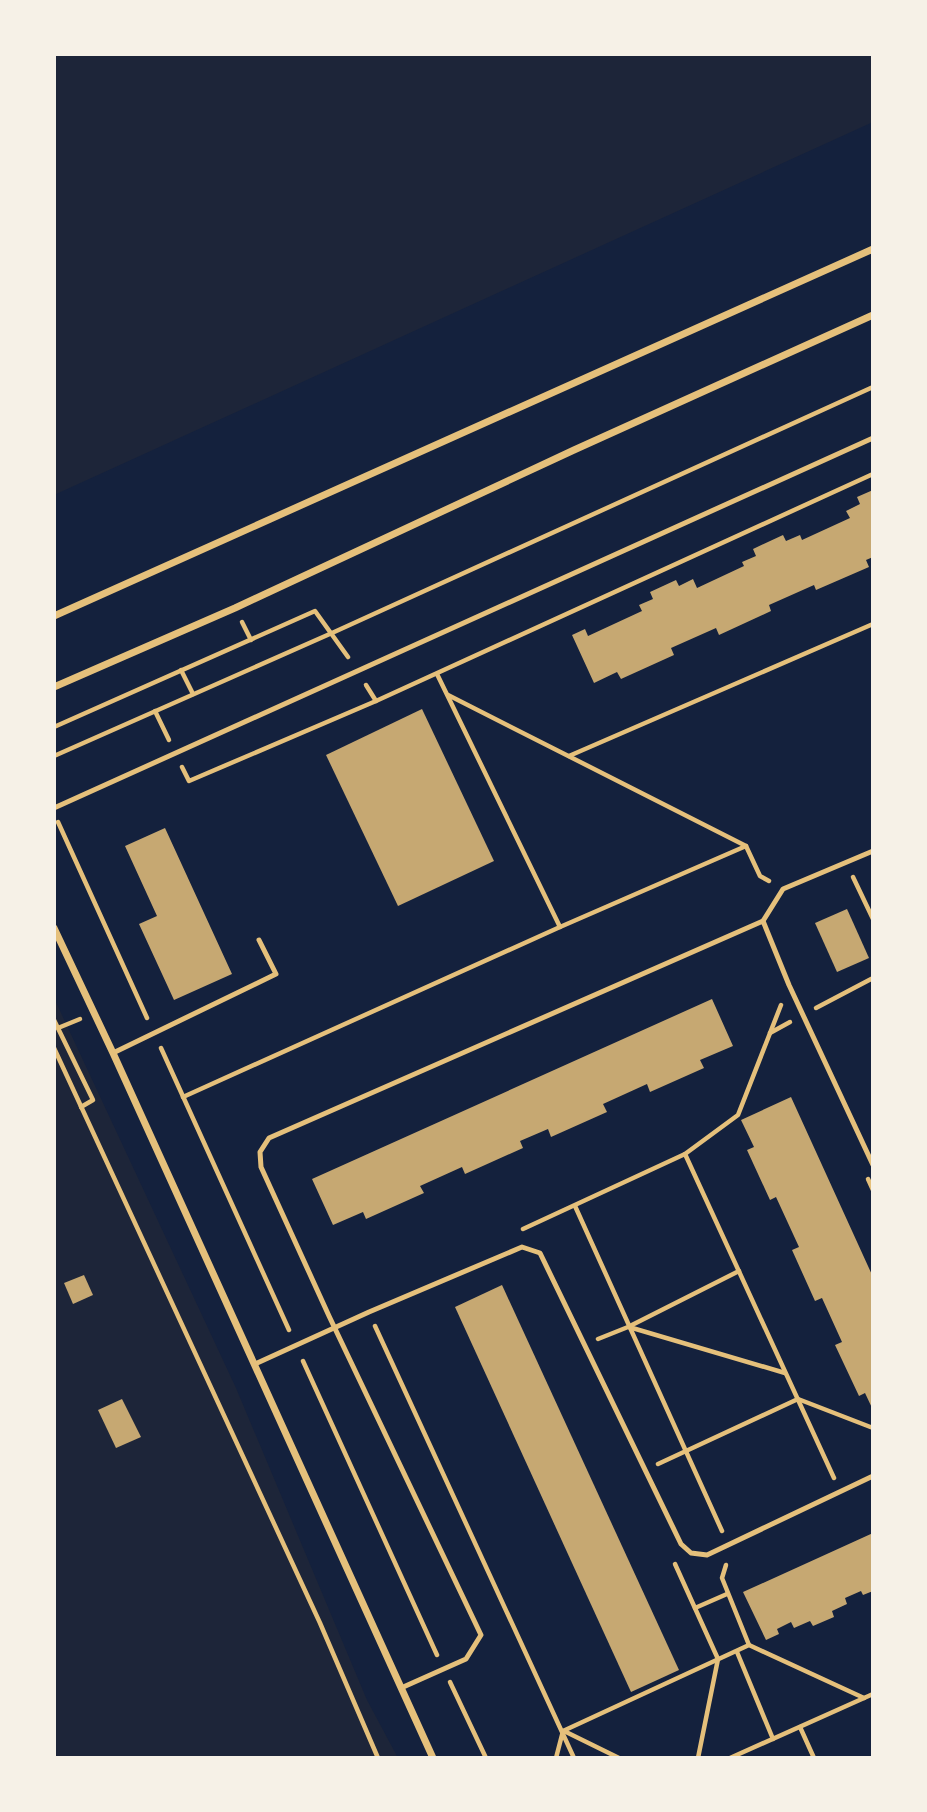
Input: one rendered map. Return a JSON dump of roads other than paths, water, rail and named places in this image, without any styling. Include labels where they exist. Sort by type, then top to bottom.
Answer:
[{"type":"street","points":[[54,616],[873,249]]},
{"type":"street","points":[[54,687],[235,608],[574,450],[873,315]]},
{"type":"street","points":[[54,928],[433,1758]]},
{"type":"lane","points":[[54,808],[873,439]]},
{"type":"lane","points":[[401,1688],[466,1659],[481,1635],[334,1328],[261,1167],[260,1152],[269,1138],[763,921],[783,889],[873,851]]},
{"type":"lane","points":[[763,921],[802,1015],[873,1165]]},
{"type":"lane","points":[[113,1053],[276,974],[259,940]]},
{"type":"lane","points":[[255,1364],[522,1247],[540,1253],[586,1344],[643,1470],[681,1544],[691,1553],[707,1555],[873,1476]]}]
